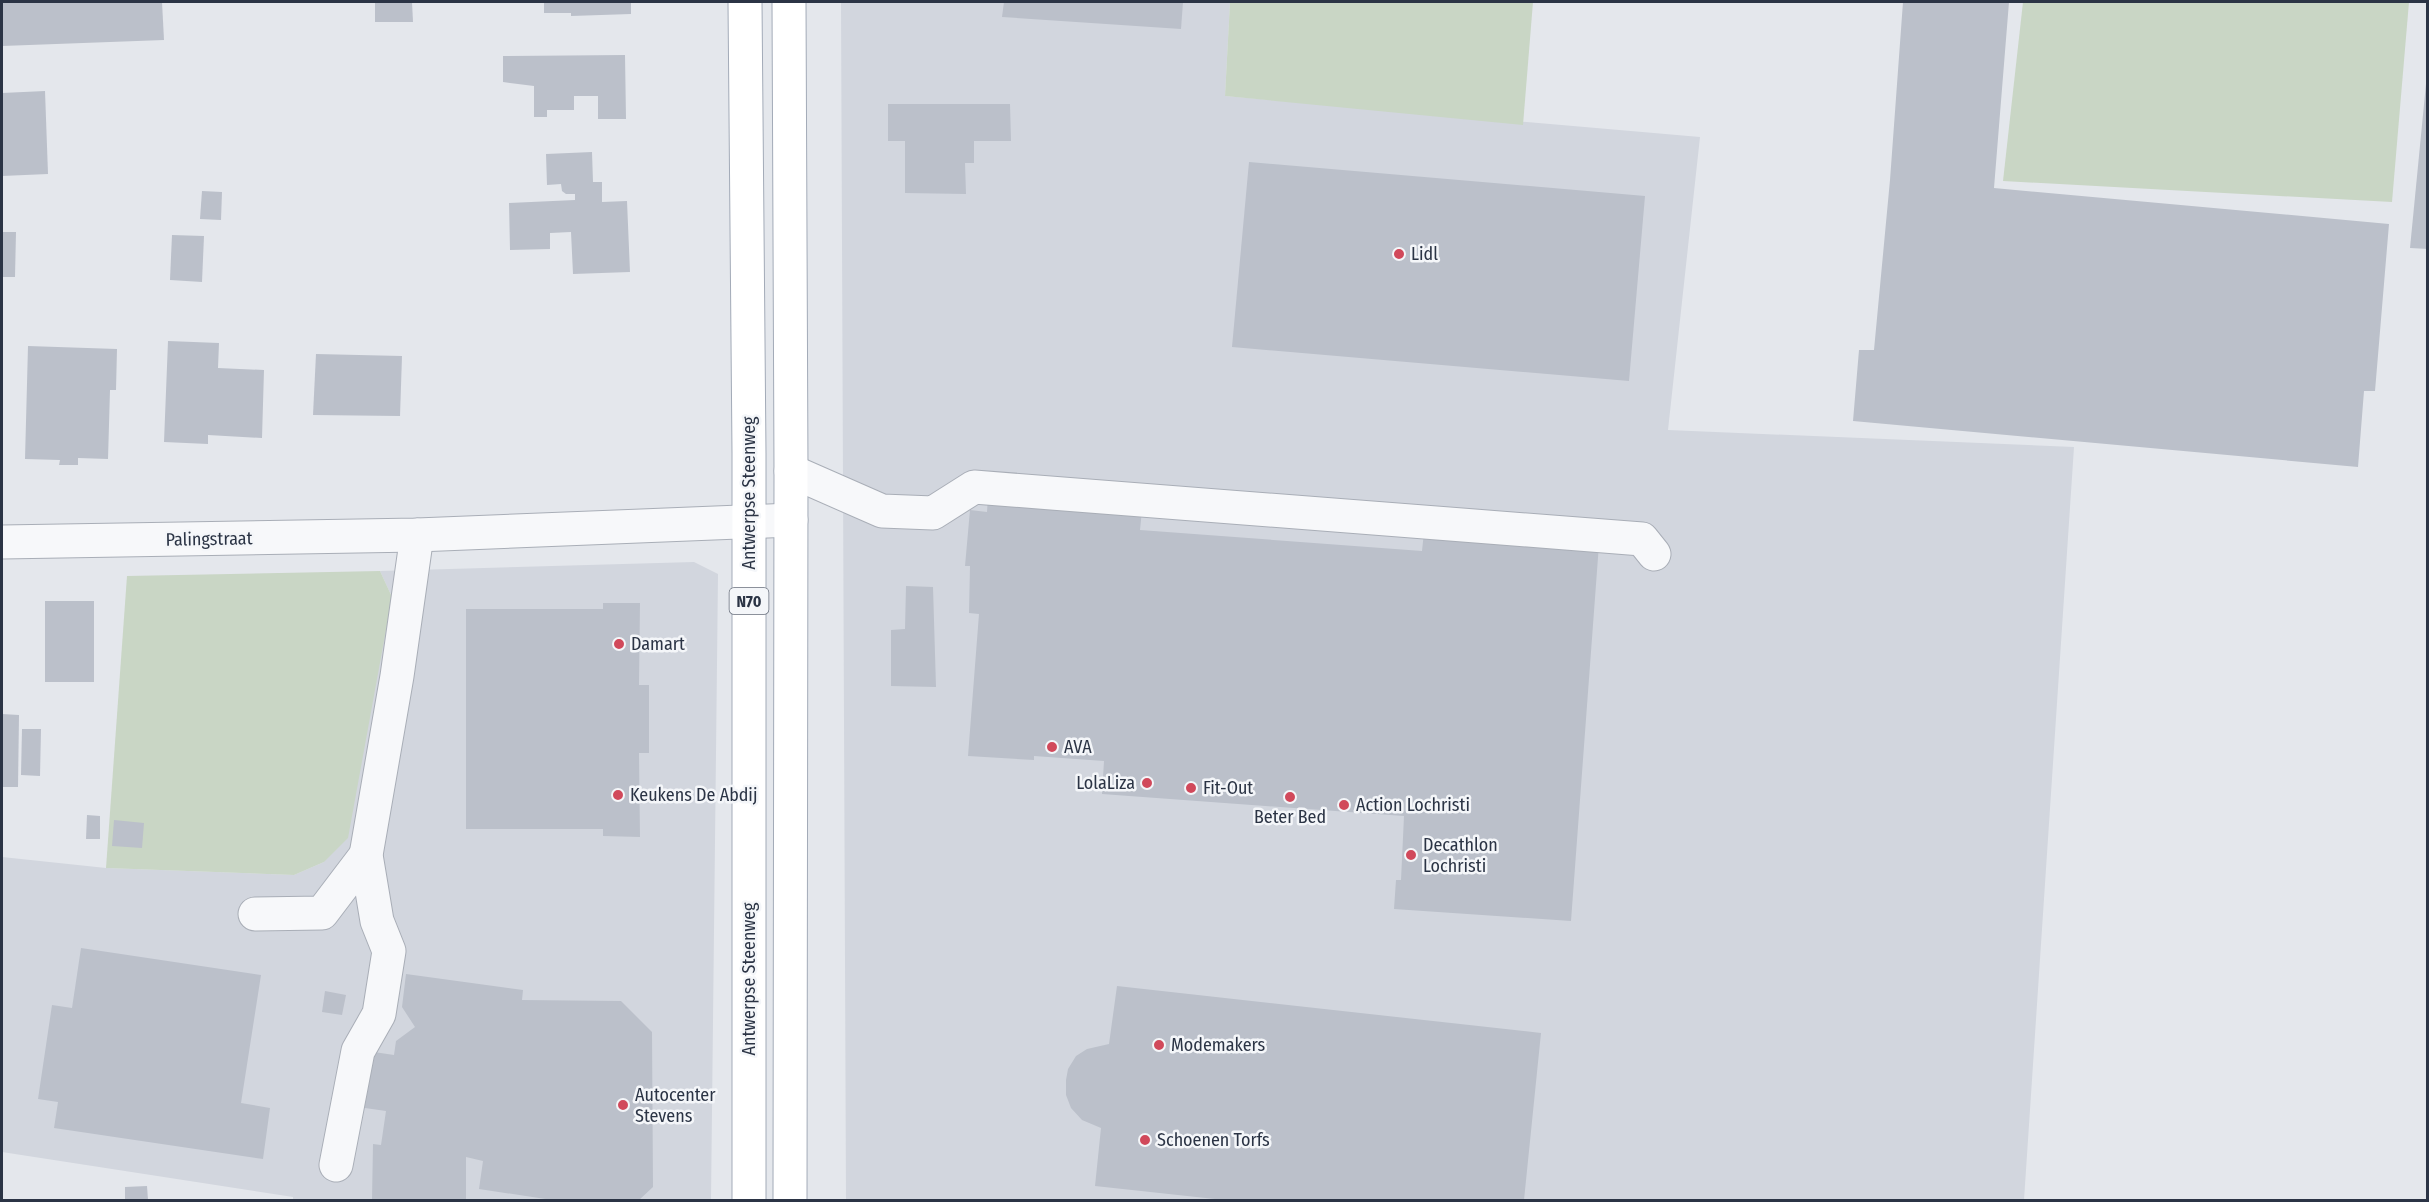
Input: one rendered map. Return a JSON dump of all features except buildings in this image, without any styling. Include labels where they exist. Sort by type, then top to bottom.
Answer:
[{"type":"main road","name":"Antwerpse Steenweg","points":[[745,2],[749,522],[749,1200]]},
{"type":"main road","name":"N70","points":[[789,2],[790,1200]]},
{"type":"street","points":[[791,471],[882,510],[933,513],[974,487],[1642,539],[1654,554]]},
{"type":"street","name":"Palingstraat","points":[[2,542],[417,536],[791,520]]},
{"type":"street","points":[[336,1165],[358,1051],[380,1014],[389,951],[377,921],[366,855],[397,676],[417,536]]},
{"type":"street","points":[[255,915],[322,913],[366,855]]},
{"type":"shaded area","points":[[841,2],[1230,2],[1225,96],[1700,137],[1668,430],[2074,447],[2024,1200],[846,1200]]},
{"type":"shaded area","points":[[694,562],[718,574],[711,1200],[293,1200],[293,1197],[2,1152],[2,857],[106,868],[294,875],[324,862],[392,597],[380,571]]},
{"type":"green space","points":[[1230,2],[1533,2],[1523,125],[1225,96]]},
{"type":"green space","points":[[2023,2],[2409,2],[2392,202],[2003,181]]},
{"type":"green space","points":[[380,571],[392,597],[348,838],[324,862],[294,875],[106,868],[127,576]]},
{"type":"place","name":"Lidl","points":[[1399,254]]},
{"type":"place","name":"Damart","points":[[619,644]]},
{"type":"place","name":"AVA","points":[[1052,747]]},
{"type":"place","name":"LolaLiza","points":[[1147,783]]},
{"type":"place","name":"Fit-Out","points":[[1191,788]]},
{"type":"place","name":"Keukens De Abdij","points":[[618,795]]},
{"type":"place","name":"Beter Bed","points":[[1290,797]]},
{"type":"place","name":"Action Lochristi","points":[[1344,805]]},
{"type":"place","name":"Decathlon Lochristi","points":[[1411,855]]},
{"type":"place","name":"Modemakers","points":[[1159,1045]]},
{"type":"place","name":"Autocenter Stevens","points":[[623,1105]]},
{"type":"place","name":"Schoenen Torfs","points":[[1145,1140]]}]
